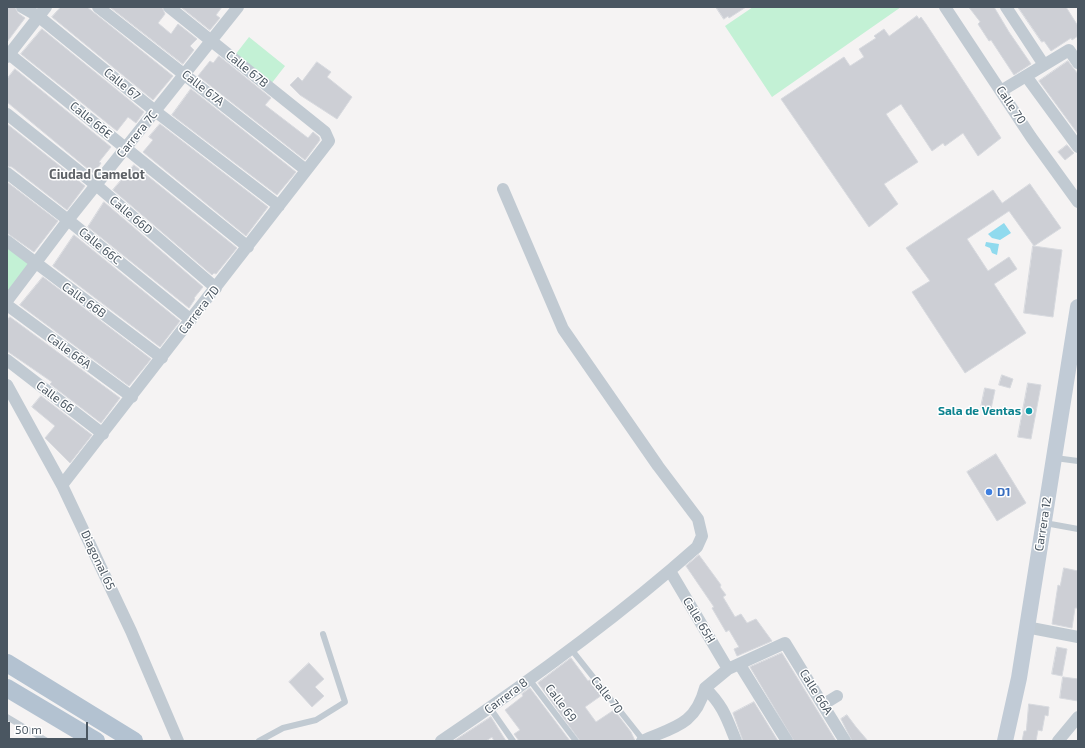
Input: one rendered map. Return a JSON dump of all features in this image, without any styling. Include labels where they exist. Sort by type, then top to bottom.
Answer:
[{"type":"main road","name":"Carrera 12","points":[[1005,741],[1019,678],[1078,307]]},
{"type":"main road","points":[[7,663],[134,741]]},
{"type":"main road","points":[[7,688],[87,738]]},
{"type":"street","name":"Calle 67","points":[[22,7],[42,12],[155,112],[279,206]]},
{"type":"street","name":"Calle 67A","points":[[98,7],[306,170]]},
{"type":"street","name":"Calle 67B","points":[[169,7],[325,132]]},
{"type":"street","name":"Carrera 7C","points":[[7,301],[68,220],[238,7]]},
{"type":"street","name":"Calle 70","points":[[945,7],[1078,202]]},
{"type":"street","points":[[1006,7],[1044,65]]},
{"type":"street","points":[[8,56],[42,12]]},
{"type":"street","points":[[1001,91],[1069,50],[1078,63]]},
{"type":"street","name":"Calle 66E","points":[[8,56],[126,148],[248,247]]},
{"type":"street","points":[[1026,76],[1078,147]]},
{"type":"street","name":"Calle 66D","points":[[7,114],[96,185],[216,288]]},
{"type":"street","name":"Carrera 7D","points":[[62,485],[132,397],[306,170],[328,144],[329,139],[325,132]]},
{"type":"street","name":"Calle 66C","points":[[7,173],[68,220],[190,320]]},
{"type":"street","name":"Carrera 8","points":[[446,740],[529,678],[571,649],[670,571],[697,547],[702,536],[698,519],[640,441],[563,329],[503,189]]},
{"type":"street","name":"Calle 66B","points":[[7,241],[35,264],[162,358]]},
{"type":"street","name":"Calle 66A","points":[[7,306],[132,397]]},
{"type":"street","name":"Calle 66","points":[[7,360],[103,434]]},
{"type":"street","name":"Diagonal 65","points":[[7,385],[62,485],[131,631],[178,741]]},
{"type":"street","name":"Calle 65H","points":[[670,571],[728,669]]},
{"type":"street","points":[[1026,627],[1078,637]]},
{"type":"street","name":"Calle 66A","points":[[740,664],[785,643],[824,704],[845,741]]},
{"type":"street","points":[[643,741],[662,734],[681,724],[693,714],[701,703],[705,688],[728,669],[740,664],[787,741]]},
{"type":"street","points":[[705,688],[718,701],[726,714],[736,741]]},
{"type":"street","points":[[824,704],[837,696]]},
{"type":"street","points":[[1058,741],[1078,717]]},
{"type":"lane","points":[[1055,458],[1078,461]]},
{"type":"lane","points":[[1043,522],[1078,529]]},
{"type":"lane","points":[[259,741],[283,728],[316,720],[345,702],[323,634]]},
{"type":"lane","name":"Calle 70","points":[[571,649],[643,741]]},
{"type":"lane","name":"Calle 69","points":[[529,678],[576,741]]},
{"type":"lane","points":[[490,708],[513,741]]},
{"type":"lane","points":[[7,717],[47,741]]},
{"type":"green space","points":[[753,7],[901,7],[772,97],[725,26]]},
{"type":"green space","points":[[249,37],[285,66],[271,84],[235,55]]},
{"type":"green space","points":[[7,246],[31,265],[7,294]]},
{"type":"water","points":[[1004,223],[1011,233],[1000,240],[992,238],[988,234]]},
{"type":"water","points":[[986,242],[999,244],[997,255],[992,253],[990,248],[985,246]]},
{"type":"building","points":[[7,7],[15,7],[18,13],[25,18],[7,42]]},
{"type":"building","points":[[61,7],[87,7],[173,76],[153,100],[52,17]]},
{"type":"building","points":[[110,7],[162,7],[165,14],[158,23],[171,34],[178,24],[197,39],[190,46],[194,50],[183,64]]},
{"type":"building","points":[[181,7],[222,7],[216,15],[220,18],[210,30]]},
{"type":"building","points":[[716,7],[746,7],[729,18],[728,16],[724,19]]},
{"type":"building","points":[[969,7],[994,7],[1031,64],[1014,75],[991,40],[989,41],[978,24],[980,22]]},
{"type":"building","points":[[1018,7],[1066,7],[1078,26],[1078,36],[1072,40],[1071,38],[1051,51],[1044,41],[1042,42]]},
{"type":"building","points":[[917,16],[919,19],[921,17],[926,24],[1001,138],[978,156],[963,133],[945,146],[943,143],[932,151],[901,104],[886,114],[918,162],[884,184],[898,204],[869,227],[781,99],[844,57],[850,66],[864,57],[859,49],[876,38],[874,36],[884,29],[889,36]]},
{"type":"building","points":[[42,29],[144,112],[136,123],[128,117],[117,131],[21,54]]},
{"type":"building","points":[[219,56],[271,98],[265,105],[308,138],[313,132],[319,137],[320,140],[305,160],[198,76],[210,61],[213,63]]},
{"type":"building","points":[[1068,61],[1078,74],[1078,134],[1039,81]]},
{"type":"building","points":[[317,62],[331,72],[327,77],[352,97],[337,119],[300,95],[290,85],[298,77],[302,81]]},
{"type":"building","points":[[15,69],[111,147],[99,162],[101,163],[94,174],[7,102],[7,79]]},
{"type":"building","points":[[191,89],[296,172],[277,195],[172,115]]},
{"type":"building","points":[[7,124],[85,186],[67,210],[12,167],[7,166]]},
{"type":"building","points":[[160,124],[268,207],[246,236],[143,152],[153,140],[149,137]]},
{"type":"building","points":[[1067,145],[1074,153],[1065,160],[1058,152]]},
{"type":"building","points":[[134,165],[237,248],[216,274],[214,273],[212,275],[113,190]]},
{"type":"building","points":[[7,182],[58,221],[34,252],[7,233]]},
{"type":"building","points":[[1030,184],[1061,228],[1034,246],[1009,211],[967,239],[988,271],[1009,257],[1017,269],[994,284],[1026,333],[965,373],[912,292],[930,281],[906,248],[993,190],[1002,203]]},
{"type":"building","points":[[104,202],[203,287],[194,298],[195,299],[189,308],[88,227]]},
{"type":"building","points":[[74,235],[180,321],[160,347],[53,266]]},
{"type":"building","points":[[1033,246],[1062,250],[1053,317],[1024,313]]},
{"type":"building","points":[[43,277],[151,359],[129,386],[20,305]]},
{"type":"building","points":[[10,317],[120,398],[101,423],[50,384],[52,382],[7,351],[7,321]]},
{"type":"building","points":[[1002,375],[1013,379],[1010,388],[999,385]]},
{"type":"building","name":"Sala de Ventas","points":[[1028,383],[1041,385],[1031,439],[1018,437]]},
{"type":"building","points":[[985,388],[995,390],[991,409],[981,407]]},
{"type":"building","points":[[41,396],[92,435],[70,463],[45,438],[55,426],[32,407]]},
{"type":"building","points":[[996,454],[1026,503],[997,521],[967,472]]},
{"type":"building","points":[[699,555],[721,585],[720,587],[726,595],[723,597],[735,617],[741,614],[747,623],[756,619],[772,641],[737,656],[734,649],[739,647],[729,630],[726,632],[712,608],[714,607],[686,566]]},
{"type":"building","points":[[1064,568],[1078,571],[1078,603],[1077,608],[1075,608],[1072,628],[1052,624],[1058,585],[1060,586]]},
{"type":"building","points":[[1057,647],[1067,649],[1062,676],[1052,674]]},
{"type":"building","points":[[782,653],[836,741],[794,741],[750,667]]},
{"type":"building","points":[[571,658],[588,681],[590,680],[602,695],[585,707],[596,722],[614,710],[631,732],[635,741],[580,741],[538,683]]},
{"type":"building","points":[[309,663],[324,679],[315,687],[324,696],[312,707],[289,682]]},
{"type":"building","points":[[1063,677],[1078,679],[1078,701],[1060,698]]},
{"type":"building","points":[[530,688],[570,741],[519,741],[514,734],[520,730],[505,710],[523,696],[522,694]]},
{"type":"building","points":[[754,702],[778,741],[743,741],[733,713]]},
{"type":"building","points":[[1029,704],[1049,707],[1048,716],[1045,715],[1042,731],[1038,730],[1036,741],[1022,741],[1024,731],[1026,731]]},
{"type":"building","points":[[847,715],[868,741],[852,741],[841,719]]},
{"type":"building","points":[[491,717],[506,741],[494,741],[492,737],[486,741],[454,741]]},
{"type":"place","name":"Sala de Ventas","points":[[1029,411]]},
{"type":"place","name":"D1","points":[[989,492]]},
{"type":"district","name":"Ciudad Camelot","points":[[97,175]]}]
